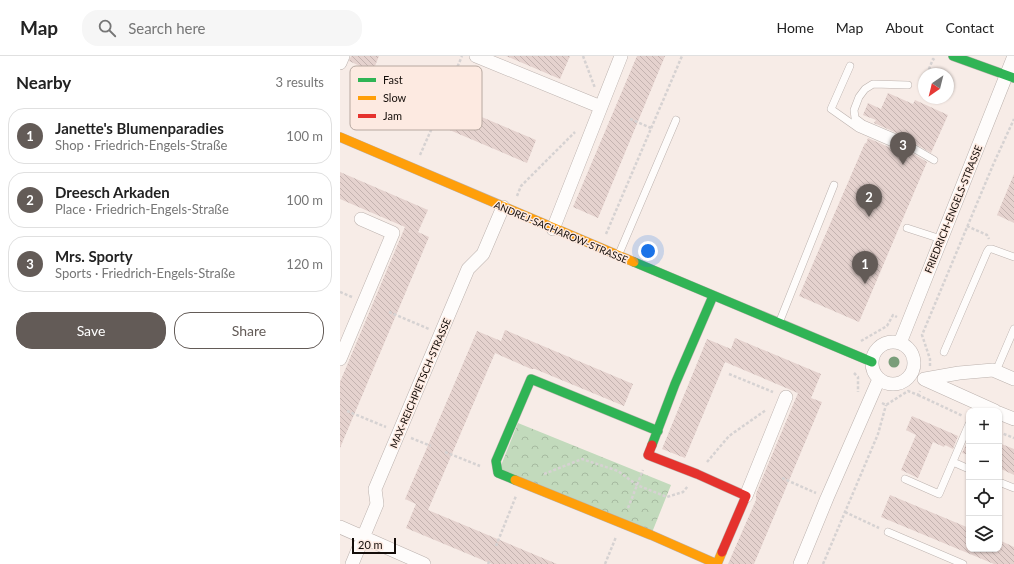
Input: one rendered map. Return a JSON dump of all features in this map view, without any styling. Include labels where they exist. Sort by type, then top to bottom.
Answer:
[{"type":"street","points":[[340,63],[343,56]]},
{"type":"street","points":[[476,56],[601,107]]},
{"type":"street","points":[[553,229],[621,56]]},
{"type":"street","points":[[953,56],[1010,77]]},
{"type":"street","name":"FRIEDRICH-ENGELS-STRASSE","points":[[900,343],[941,239],[1010,77],[1014,56]]},
{"type":"street","name":"ANDREJ-SACHAROW-STRASSE","points":[[340,138],[712,296],[872,362]]},
{"type":"street","name":"MAX-REICHPIETSCH-STRASSE","points":[[352,564],[377,504],[375,490],[440,334],[468,269],[483,254],[503,207]]},
{"type":"street","points":[[340,360],[394,233],[361,219]]},
{"type":"street","points":[[712,296],[675,384],[648,455],[697,474],[746,496]]},
{"type":"street","points":[[887,343],[900,343],[910,350],[913,355],[914,368],[907,379],[896,384],[890,384],[879,379],[875,374],[872,368],[873,356],[876,350],[887,343]]},
{"type":"street","points":[[924,379],[959,373],[993,370],[1014,379]]},
{"type":"street","points":[[911,374],[924,379],[976,407]]},
{"type":"street","points":[[658,431],[531,379],[496,461],[498,473],[718,564],[786,396]]},
{"type":"street","points":[[800,564],[879,379]]},
{"type":"street","points":[[1002,414],[1014,419]]},
{"type":"street","points":[[340,527],[424,564]]},
{"type":"lane","points":[[850,66],[831,109],[858,128],[895,144]]},
{"type":"lane","points":[[908,85],[873,84],[865,89],[859,97],[854,110],[855,118],[863,124],[896,138],[934,160]]},
{"type":"lane","points":[[618,256],[676,120]]},
{"type":"lane","points":[[779,323],[834,185]]},
{"type":"lane","points":[[907,228],[941,239]]},
{"type":"lane","points":[[944,352],[989,249],[1014,257]]},
{"type":"lane","points":[[996,371],[1014,329]]},
{"type":"lane","points":[[905,479],[939,494],[966,431]]},
{"type":"lane","points":[[953,462],[966,468]]},
{"type":"lane","points":[[1002,483],[1014,488]]},
{"type":"lane","points":[[888,532],[963,564]]},
{"type":"path","points":[[458,66],[462,56]]},
{"type":"path","points":[[583,56],[601,107]]},
{"type":"path","points":[[600,248],[682,56]]},
{"type":"path","points":[[930,68],[933,60]]},
{"type":"path","points":[[630,119],[651,128]]},
{"type":"path","points":[[918,395],[924,379],[930,370],[930,359],[922,335],[967,226],[1014,119]]},
{"type":"path","points":[[521,186],[580,128]]},
{"type":"path","points":[[414,169],[430,130]]},
{"type":"path","points":[[967,226],[988,235],[992,249]]},
{"type":"path","points":[[388,312],[440,334]]},
{"type":"path","points":[[886,405],[857,392],[858,377],[850,366],[858,342],[887,326],[893,315],[925,329]]},
{"type":"path","points":[[823,564],[878,434],[886,405],[908,391],[966,417]]},
{"type":"path","points":[[1002,433],[1014,438]]},
{"type":"path","points":[[445,452],[498,473]]},
{"type":"path","points":[[845,512],[888,532]]},
{"type":"path","points":[[488,564],[490,560]]},
{"type":"green space","points":[[518,423],[671,485],[651,535],[498,473]]},
{"type":"building","points":[[351,56],[379,56],[375,66],[360,66],[349,61]]},
{"type":"building","points":[[506,56],[570,56],[560,79]]},
{"type":"building","points":[[637,56],[665,56],[598,218],[573,207]]},
{"type":"building","points":[[888,93],[913,104],[915,100],[918,101],[918,104],[924,104],[948,115],[931,153],[899,134],[874,123],[876,120],[863,115],[868,103],[881,109]]},
{"type":"building","points":[[482,117],[536,140],[527,163],[450,130],[482,130]]},
{"type":"building","points":[[868,138],[893,149],[900,146],[927,162],[859,322],[799,296]]},
{"type":"building","points":[[340,172],[428,210],[418,232],[429,237],[340,448],[340,382],[405,227],[340,199]]},
{"type":"building","points":[[1014,174],[1014,223],[997,215]]},
{"type":"building","points":[[505,330],[633,384],[624,406],[495,353],[428,510],[557,564],[492,564],[406,528],[416,504],[405,499],[477,331],[501,341]]},
{"type":"building","points":[[735,338],[821,374],[811,398],[822,402],[754,564],[728,564],[756,500],[756,494],[798,393],[725,362],[685,458],[662,449],[707,339],[731,349]]},
{"type":"building","points":[[912,416],[958,436],[953,449],[933,442],[918,478],[901,470],[916,435],[906,430]]},
{"type":"building","points":[[966,444],[966,454],[962,453]]},
{"type":"building","points":[[1002,444],[1014,449],[1014,475],[1002,469]]},
{"type":"building","points":[[890,495],[966,527],[966,552],[1002,552],[1002,541],[1014,547],[1014,564],[994,564],[881,517]]},
{"type":"traffic: fast","points":[[953,56],[1014,78]]},
{"type":"traffic: fast","points":[[634,262],[872,362]]},
{"type":"traffic: fast","points":[[652,445],[675,384],[713,296]]},
{"type":"traffic: fast","points":[[515,480],[498,473],[496,461],[531,379],[658,431]]},
{"type":"traffic: slow","points":[[340,137],[634,262]]},
{"type":"traffic: slow","points":[[515,480],[651,535],[717,564],[722,552]]},
{"type":"traffic: jam","points":[[652,445],[648,455],[697,474],[746,496],[722,552]]},
{"type":"place","name":"Mrs. Sporty","points":[[903,165]]},
{"type":"place","name":"Dreesch Arkaden","points":[[869,217]]},
{"type":"place","name":"Janette's Blumenparadies","points":[[865,284]]}]
